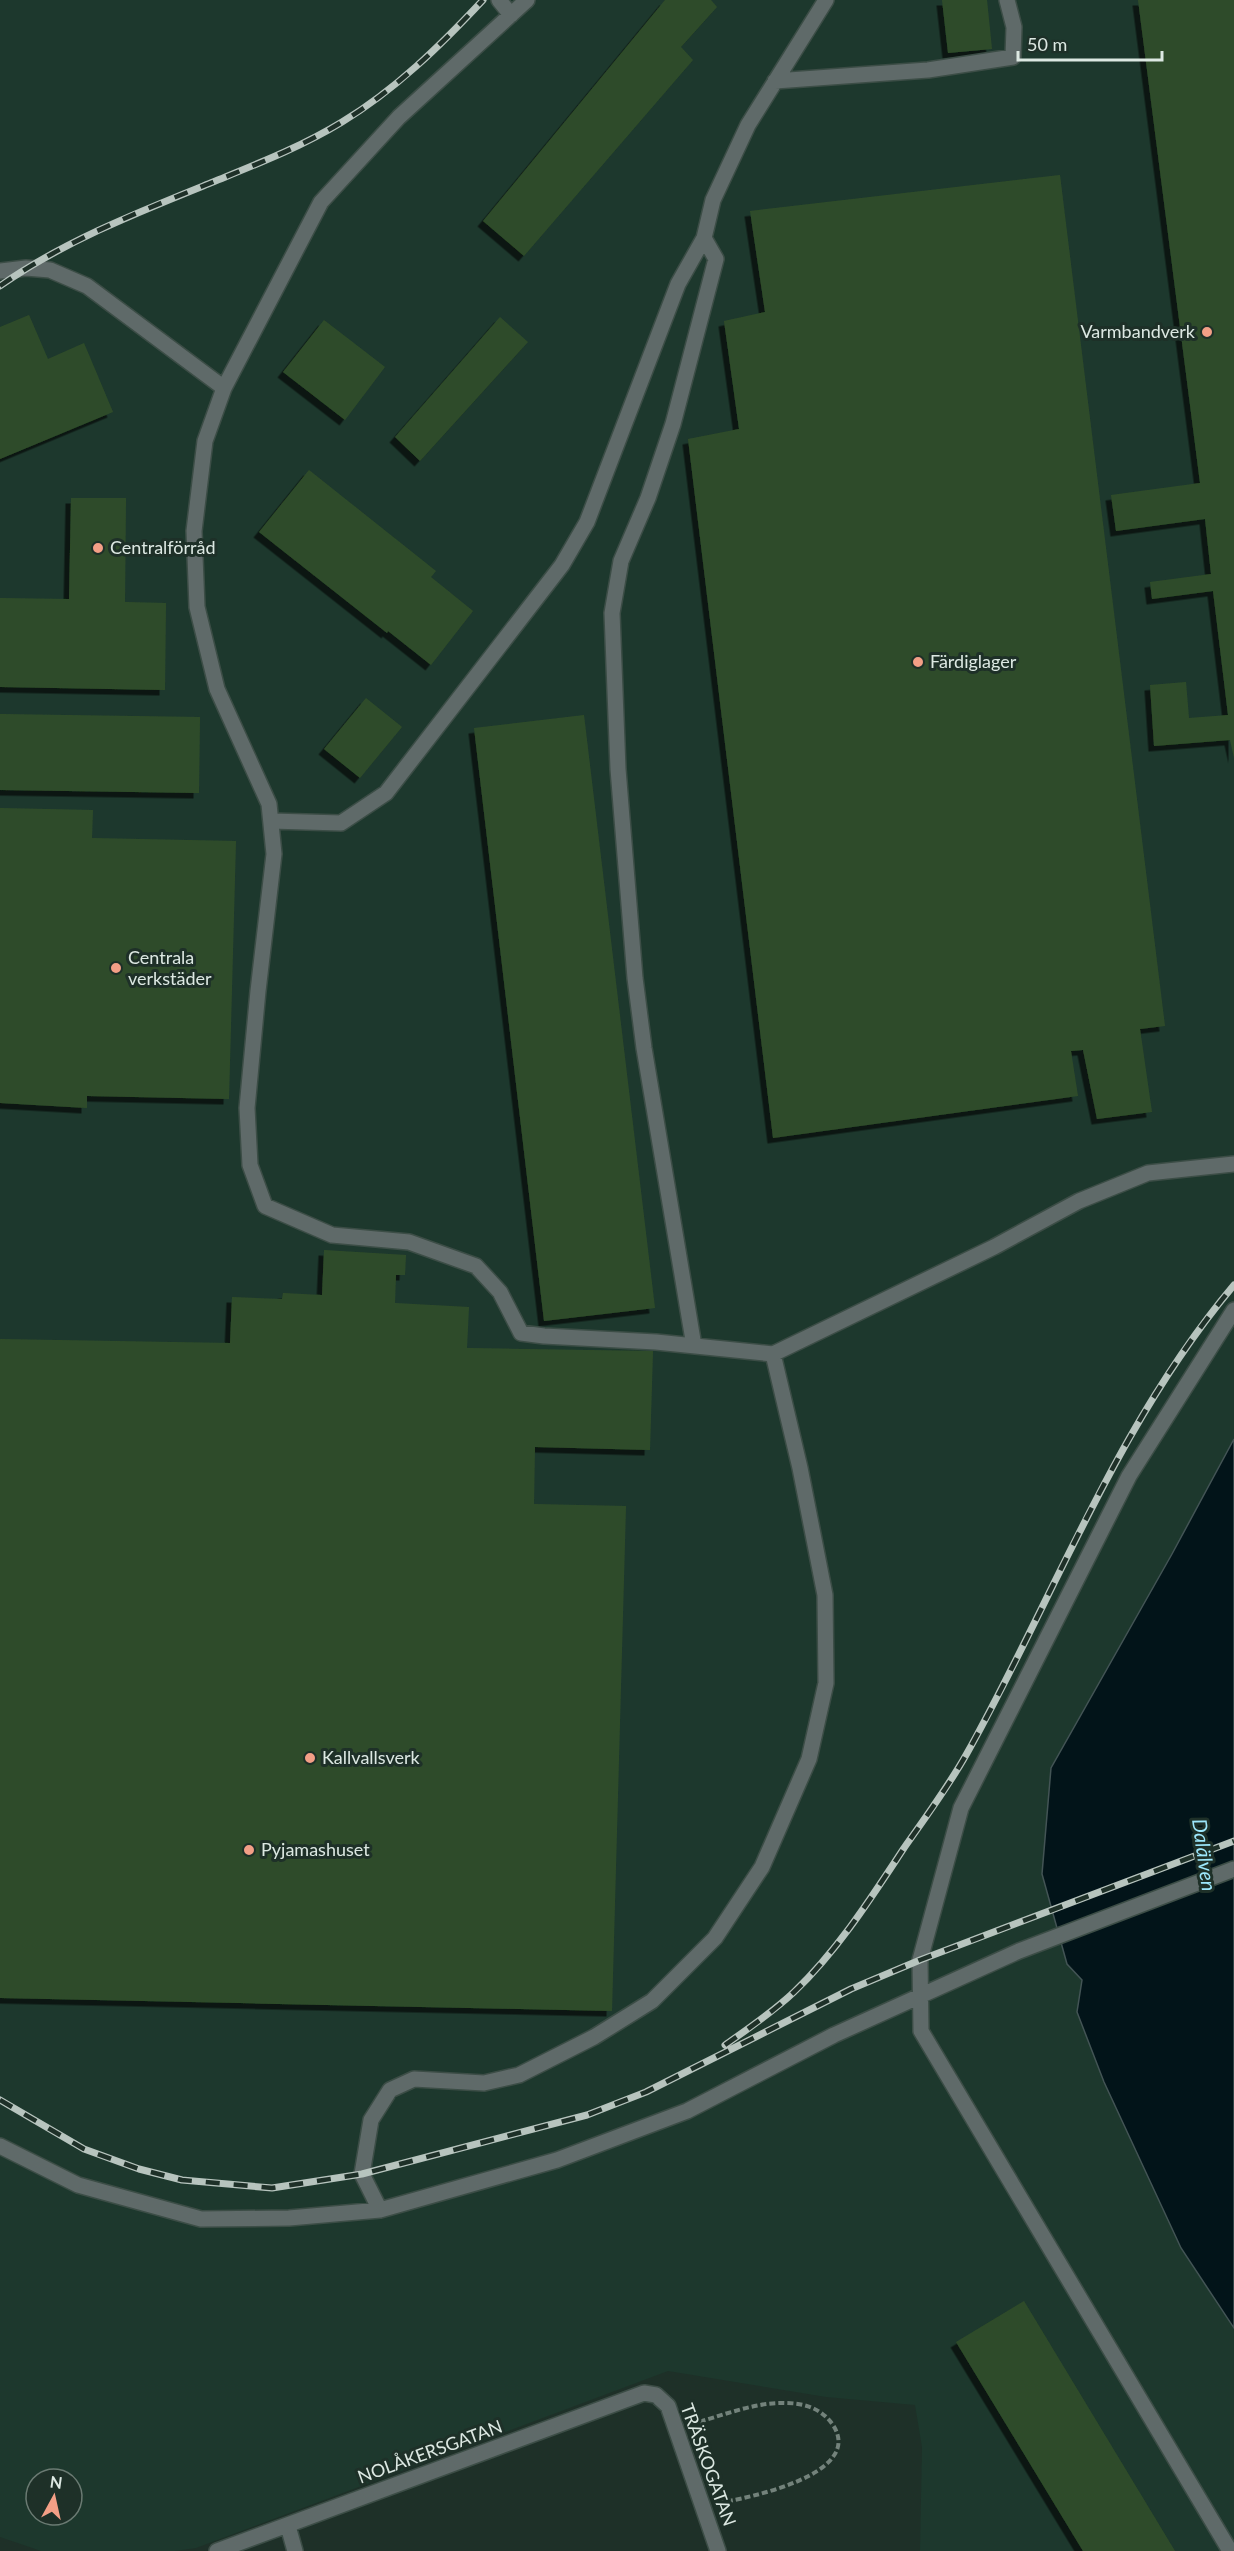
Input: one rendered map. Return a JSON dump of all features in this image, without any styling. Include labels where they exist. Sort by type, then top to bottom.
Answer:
[{"type":"street","points":[[499,0],[511,15]]},
{"type":"street","points":[[527,0],[399,117],[321,202],[224,388],[205,441],[194,531],[197,607],[217,689],[269,804],[274,854],[247,1108],[250,1165],[265,1206],[332,1235],[409,1242],[476,1266],[500,1292],[521,1333],[773,1354],[994,1247],[1079,1201],[1148,1173],[1234,1164]]},
{"type":"street","points":[[271,821],[341,823],[386,793],[562,565],[587,522],[678,284],[704,238],[713,200],[748,125],[826,0]]},
{"type":"street","points":[[776,81],[928,70],[1013,57],[1014,27],[1007,0]]},
{"type":"street","points":[[694,1346],[644,1048],[635,978],[618,769],[612,613],[621,561],[648,498],[674,424],[716,259],[704,238]]},
{"type":"street","points":[[0,271],[26,268],[50,270],[87,286],[224,388]]},
{"type":"street","points":[[1230,2551],[921,2031],[920,1960],[961,1808],[1130,1476],[1234,1310]]},
{"type":"street","points":[[380,2210],[362,2174],[371,2120],[390,2091],[414,2079],[484,2083],[519,2075],[594,2037],[652,2001],[715,1938],[762,1867],[808,1759],[826,1683],[825,1595],[800,1468],[773,1354]]},
{"type":"street","points":[[0,2146],[78,2185],[201,2219],[290,2218],[380,2210],[557,2160],[687,2111],[834,2035],[1018,1951],[1234,1869]]},
{"type":"street","name":"NOLÅKERSGATAN","points":[[217,2551],[644,2393],[656,2395]]},
{"type":"street","name":"TRÄSKOGATAN","points":[[656,2395],[668,2406],[718,2551]]},
{"type":"street","points":[[288,2526],[295,2551]]},
{"type":"path","points":[[676,2428],[763,2404],[787,2403],[813,2407],[828,2418],[838,2434],[838,2449],[829,2464],[812,2475],[744,2499],[703,2505]]},
{"type":"shaded area","points":[[0,0],[1234,0],[1234,2551],[920,2551],[922,2447],[915,2405],[826,2397],[668,2371],[196,2548],[175,2551],[41,2551],[0,2537]]},
{"type":"water","name":"Dalälven","points":[[1234,1439],[1234,2328],[1181,2248],[1104,2082],[1077,2012],[1082,1980],[1067,1964],[1042,1874],[1051,1768]]},
{"type":"building","points":[[665,0],[711,0],[717,7],[681,47],[693,60],[524,256],[483,221]]},
{"type":"building","points":[[942,0],[987,0],[992,49],[948,53]]},
{"type":"building","name":"Varmbandverk","points":[[1138,0],[1234,0],[1234,758],[1230,740],[1154,746],[1150,685],[1186,682],[1189,718],[1228,715],[1213,591],[1152,599],[1150,582],[1211,574],[1205,519],[1116,531],[1111,495],[1200,483]]},
{"type":"building","name":"Färdiglager","points":[[1060,175],[1165,1026],[1140,1029],[1152,1112],[1097,1119],[1083,1050],[1071,1051],[1078,1096],[773,1138],[688,439],[739,429],[724,321],[765,312],[750,211]]},
{"type":"building","points":[[29,315],[48,359],[84,343],[113,412],[0,459],[0,327]]},
{"type":"building","points":[[500,317],[528,342],[420,461],[395,437]]},
{"type":"building","points":[[324,320],[385,367],[345,420],[283,372]]},
{"type":"building","points":[[309,470],[436,571],[431,577],[473,611],[431,665],[259,532]]},
{"type":"building","name":"Centralförråd","points":[[71,498],[126,498],[125,602],[166,603],[165,690],[0,687],[0,598],[69,599]]},
{"type":"building","points":[[366,698],[402,727],[360,778],[324,749]]},
{"type":"building","points":[[0,714],[200,717],[199,793],[0,790]]},
{"type":"building","points":[[584,715],[655,1308],[544,1321],[474,728]]},
{"type":"building","name":"Centrala verkstäder","points":[[0,808],[93,810],[92,838],[236,841],[229,1099],[87,1096],[87,1108],[0,1103]]},
{"type":"building","points":[[324,1250],[406,1255],[405,1275],[396,1275],[395,1303],[469,1307],[467,1348],[653,1351],[650,1450],[535,1447],[534,1504],[626,1506],[612,2011],[0,1998],[0,1339],[230,1343],[232,1297],[282,1299],[283,1293],[322,1295]]},
{"type":"building","points":[[1024,2301],[1175,2551],[1083,2551],[956,2342]]},
{"type":"railway","points":[[0,286],[50,255],[104,228],[279,155],[342,122],[399,81],[483,0]]},
{"type":"railway","points":[[725,2045],[786,1999],[825,1959],[944,1791],[998,1695],[1121,1454],[1155,1395],[1192,1339],[1234,1285]]},
{"type":"railway","points":[[0,2100],[84,2149],[139,2169],[182,2180],[272,2188],[362,2174],[587,2115],[646,2092],[851,1989],[920,1960],[1234,1841]]},
{"type":"place","name":"Varmbandverk","points":[[1207,332]]},
{"type":"place","name":"Centralförråd","points":[[98,548]]},
{"type":"place","name":"Färdiglager","points":[[918,662]]},
{"type":"place","name":"Centrala verkstäder","points":[[116,968]]},
{"type":"place","name":"Kallvallsverk","points":[[310,1758]]},
{"type":"place","name":"Pyjamashuset","points":[[249,1850]]}]
